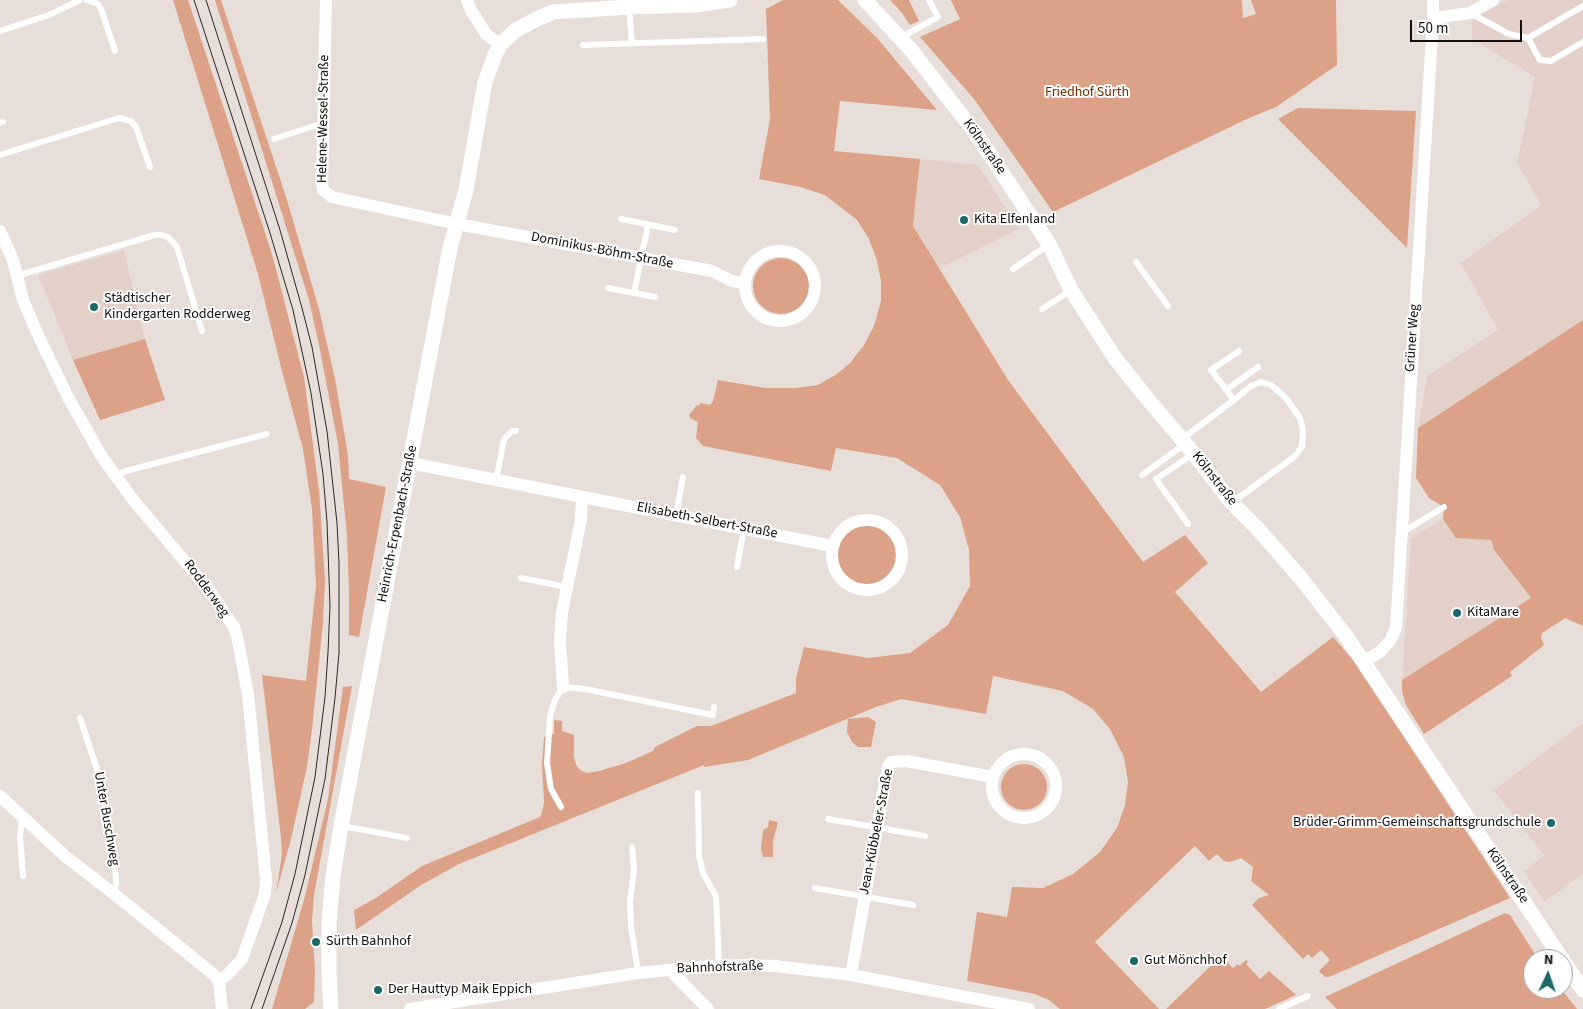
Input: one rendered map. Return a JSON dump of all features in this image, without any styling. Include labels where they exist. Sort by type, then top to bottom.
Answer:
[{"type":"street","name":"Helene-Wessel-Straße","points":[[326,0],[323,190],[332,198],[457,224]]},
{"type":"street","points":[[467,0],[486,34],[500,45]]},
{"type":"street","name":"Heinrich-Erpenbach-Straße","points":[[331,1009],[328,945],[333,876],[340,826],[450,248],[466,190],[486,82],[494,55],[507,37],[526,24],[553,12],[695,5],[730,0]]},
{"type":"street","name":"Kölnstraße","points":[[865,0],[901,40],[977,135],[1049,244],[1071,290],[1115,358],[1231,502],[1258,529],[1299,576],[1346,636],[1555,949]]},
{"type":"street","name":"Grüner Weg","points":[[1364,661],[1380,652],[1390,641],[1396,628],[1434,18],[1433,0]]},
{"type":"street","points":[[1434,18],[1470,13],[1493,0]]},
{"type":"street","name":"Dominikus-Böhm-Straße","points":[[457,224],[712,272],[732,281],[745,283]]},
{"type":"street","name":"Rodderweg","points":[[0,231],[13,260],[23,300],[69,399],[115,476],[210,592],[234,627],[241,650],[248,694],[266,880],[264,894],[242,960],[228,976],[219,981]]},
{"type":"street","points":[[784,252],[801,259],[808,266],[812,274],[814,292],[812,300],[801,314],[793,318],[776,321],[767,318],[753,308],[748,301],[745,283],[752,266],[758,259],[766,254],[784,252]]},
{"type":"street","name":"Elisabeth-Selbert-Straße","points":[[410,463],[832,546]]},
{"type":"street","points":[[563,687],[560,641],[562,612],[581,520],[582,497]]},
{"type":"street","points":[[866,519],[876,520],[893,530],[902,547],[903,557],[901,566],[890,582],[873,590],[863,590],[845,583],[834,568],[832,546],[840,532],[848,525],[866,519]]},
{"type":"street","points":[[1030,755],[1039,758],[1047,764],[1056,780],[1056,790],[1048,807],[1041,813],[1032,817],[1022,818],[1004,812],[998,805],[993,796],[993,777],[997,768],[1012,756],[1030,755]]},
{"type":"street","name":"Jean-Kübbeler-Straße","points":[[850,975],[888,766],[891,762],[906,761],[993,777]]},
{"type":"street","name":"Unter Buschweg","points":[[0,796],[66,857],[213,974],[219,981]]},
{"type":"street","name":"Bahnhofstraße","points":[[410,1009],[638,973],[719,966],[775,966],[850,975],[1008,1007],[1029,1009]]},
{"type":"street","points":[[670,970],[708,1009]]},
{"type":"street","name":"Kölnstraße","points":[[1573,976],[1583,990]]},
{"type":"street","points":[[219,981],[222,1009]]},
{"type":"lane","points":[[0,31],[48,15],[80,0]]},
{"type":"lane","points":[[87,0],[98,4],[115,51]]},
{"type":"lane","points":[[901,40],[938,17],[929,0]]},
{"type":"lane","points":[[1470,13],[1509,34],[1528,38],[1583,6]]},
{"type":"lane","points":[[629,7],[632,44]]},
{"type":"lane","points":[[1528,38],[1540,60],[1551,61],[1583,42]]},
{"type":"lane","points":[[583,45],[763,39]]},
{"type":"lane","points":[[0,155],[119,118],[131,121],[136,127],[150,167]]},
{"type":"lane","points":[[274,139],[324,123]]},
{"type":"lane","points":[[621,219],[675,230]]},
{"type":"lane","points":[[634,293],[648,225]]},
{"type":"lane","points":[[16,276],[155,235],[162,235],[168,237],[177,247],[202,331]]},
{"type":"lane","points":[[1012,269],[1049,244]]},
{"type":"lane","points":[[1136,262],[1168,306]]},
{"type":"lane","points":[[608,288],[655,297]]},
{"type":"lane","points":[[1042,309],[1071,290]]},
{"type":"lane","points":[[1234,400],[1211,370],[1239,351]]},
{"type":"lane","points":[[1226,390],[1258,368]]},
{"type":"lane","points":[[1188,524],[1156,479],[1187,445],[1234,400],[1250,386],[1261,382],[1271,385],[1286,398],[1300,418],[1303,430],[1302,447],[1295,456],[1231,502]]},
{"type":"lane","points":[[496,480],[504,439],[512,431],[516,431]]},
{"type":"lane","points":[[115,476],[126,471],[267,434]]},
{"type":"lane","points":[[1142,475],[1187,445]]},
{"type":"lane","points":[[676,515],[683,477]]},
{"type":"lane","points":[[1402,532],[1444,507]]},
{"type":"lane","points":[[736,567],[744,528]]},
{"type":"lane","points":[[522,578],[567,587]]},
{"type":"lane","points":[[561,807],[551,789],[547,763],[550,716],[555,700],[563,687],[585,689],[713,715],[714,707]]},
{"type":"lane","name":"Unter Buschweg","points":[[80,718],[100,778],[106,809],[116,877],[113,893]]},
{"type":"lane","points":[[698,793],[699,856],[703,873],[716,896],[719,966]]},
{"type":"lane","points":[[22,817],[20,837],[23,876]]},
{"type":"lane","points":[[828,819],[925,836]]},
{"type":"lane","points":[[340,826],[407,838]]},
{"type":"lane","points":[[632,847],[634,870],[630,902],[630,926],[638,973]]},
{"type":"lane","points":[[815,888],[913,905]]},
{"type":"lane","points":[[328,945],[373,938]]},
{"type":"lane","points":[[1279,1009],[1308,996]]},
{"type":"shaded area","points":[[1507,0],[1583,0],[1583,320],[1418,428],[1427,376],[1498,330],[1461,263],[1541,205],[1517,163],[1535,77],[1472,39],[1472,20]]},
{"type":"shaded area","name":"Kita Elfenland","points":[[920,159],[978,165],[1019,229],[938,269],[913,226]]},
{"type":"shaded area","name":"Städtischer Kindergarten Rodderweg","points":[[124,250],[145,339],[73,360],[38,275]]},
{"type":"shaded area","name":"KitaMare","points":[[1443,519],[1456,537],[1491,540],[1494,550],[1531,599],[1402,680],[1411,538]]},
{"type":"shaded area","name":"Brüder-Grimm-Gemeinschaftsgrundschule","points":[[1583,723],[1583,874],[1544,902],[1524,871],[1544,856],[1494,790]]},
{"type":"green space","points":[[173,0],[188,0],[272,254],[304,377],[319,490],[325,581],[323,623],[312,729],[307,767],[291,839],[276,893],[282,854],[281,838],[262,675],[306,681],[316,585],[312,509],[303,449],[258,274]]},
{"type":"green space","points":[[215,0],[221,0],[287,200],[319,309],[335,379],[348,455],[349,479],[386,487],[359,637],[349,635],[347,536],[338,444],[309,300]]},
{"type":"green space","points":[[783,0],[838,0],[878,39],[937,110],[840,101],[834,151],[920,159],[913,226],[1008,380],[1143,562],[1185,535],[1208,563],[1175,592],[1261,692],[1333,637],[1353,660],[1510,898],[1329,977],[1325,977],[1319,971],[1330,960],[1321,950],[1312,958],[1308,954],[1303,959],[1252,905],[1259,898],[1269,895],[1251,881],[1253,867],[1241,858],[1230,862],[1224,861],[1217,854],[1209,861],[1195,846],[1095,942],[1159,1009],[1060,1009],[1049,1000],[1035,994],[967,981],[977,912],[1007,917],[1012,887],[1043,888],[1073,874],[1100,852],[1117,828],[1125,805],[1128,782],[1124,757],[1110,729],[1093,709],[1063,691],[993,676],[986,714],[901,699],[876,707],[748,760],[704,767],[704,765],[459,864],[421,885],[356,930],[354,910],[376,898],[422,866],[540,817],[544,802],[542,765],[544,737],[554,734],[554,720],[562,721],[562,731],[574,735],[574,757],[576,765],[580,770],[587,773],[626,763],[653,751],[655,747],[697,726],[711,726],[796,693],[796,678],[804,647],[868,658],[910,653],[948,625],[970,586],[969,550],[960,517],[940,485],[897,458],[836,448],[831,471],[703,446],[696,438],[698,422],[690,418],[689,415],[700,403],[710,405],[713,401],[718,380],[766,388],[796,388],[818,385],[837,374],[850,363],[864,345],[874,326],[881,301],[881,281],[877,261],[869,239],[857,220],[825,195],[800,187],[759,179],[770,119],[766,9]]},
{"type":"green space","points":[[890,0],[909,0],[919,21],[910,25]]},
{"type":"green space","name":"Friedhof Sürth","points":[[951,0],[1242,0],[1243,18],[1256,14],[1251,0],[1336,0],[1337,65],[1276,107],[1249,118],[1053,212],[974,99],[920,37],[960,19]]},
{"type":"green space","points":[[1298,108],[1416,111],[1407,248],[1278,119]]},
{"type":"green space","points":[[775,258],[787,258],[797,262],[805,270],[809,286],[805,302],[797,310],[787,314],[775,314],[765,310],[757,302],[753,292],[753,280],[757,270],[765,262]]},
{"type":"green space","points":[[1583,320],[1583,626],[1565,618],[1542,633],[1541,638],[1544,645],[1510,672],[1512,676],[1424,734],[1406,705],[1402,691],[1402,680],[1531,598],[1494,550],[1491,540],[1456,538],[1443,519],[1444,507],[1429,498],[1416,478],[1418,428]]},
{"type":"green space","points":[[145,339],[165,400],[100,420],[73,360]]},
{"type":"green space","points":[[866,525],[883,530],[891,538],[896,555],[891,572],[883,580],[866,585],[849,580],[841,572],[836,555],[841,538],[849,530]]},
{"type":"green space","points":[[352,686],[314,895],[312,921],[315,971],[314,1002],[305,1009],[272,1009],[304,900],[328,799],[343,687]]},
{"type":"green space","points":[[868,717],[876,722],[871,747],[858,747],[852,742],[847,732],[848,719]]},
{"type":"green space","points":[[1024,764],[1037,768],[1043,774],[1047,787],[1043,800],[1037,806],[1024,810],[1011,806],[1005,800],[1001,787],[1005,774],[1011,768]]},
{"type":"green space","points":[[769,820],[778,822],[773,841],[773,857],[763,857],[761,849],[763,830],[768,827]]},
{"type":"green space","points":[[1505,913],[1510,915],[1532,949],[1523,949],[1523,999],[1569,999],[1577,1009],[1337,1009],[1325,997]]},
{"type":"green space","points":[[1221,956],[1233,968],[1246,960],[1248,962],[1246,964],[1260,979],[1269,971],[1296,995],[1265,1009],[1166,1009]]},
{"type":"tram line","points":[[194,0],[270,233],[293,310],[311,393],[323,474],[327,522],[330,606],[328,652],[325,697],[315,777],[295,874],[282,922],[251,1009]]},
{"type":"tram line","points":[[206,0],[280,230],[312,347],[327,431],[337,523],[339,653],[325,779],[305,875],[292,923],[262,1009]]},
{"type":"place","name":"Kita Elfenland","points":[[964,220]]},
{"type":"place","name":"Städtischer Kindergarten Rodderweg","points":[[94,307]]},
{"type":"place","name":"KitaMare","points":[[1457,613]]},
{"type":"place","name":"Brüder-Grimm-Gemeinschaftsgrundschule","points":[[1551,823]]},
{"type":"place","name":"Sürth Bahnhof","points":[[316,942]]},
{"type":"place","name":"Gut Mönchhof","points":[[1134,961]]},
{"type":"place","name":"Der Hauttyp Maik Eppich","points":[[378,990]]}]
